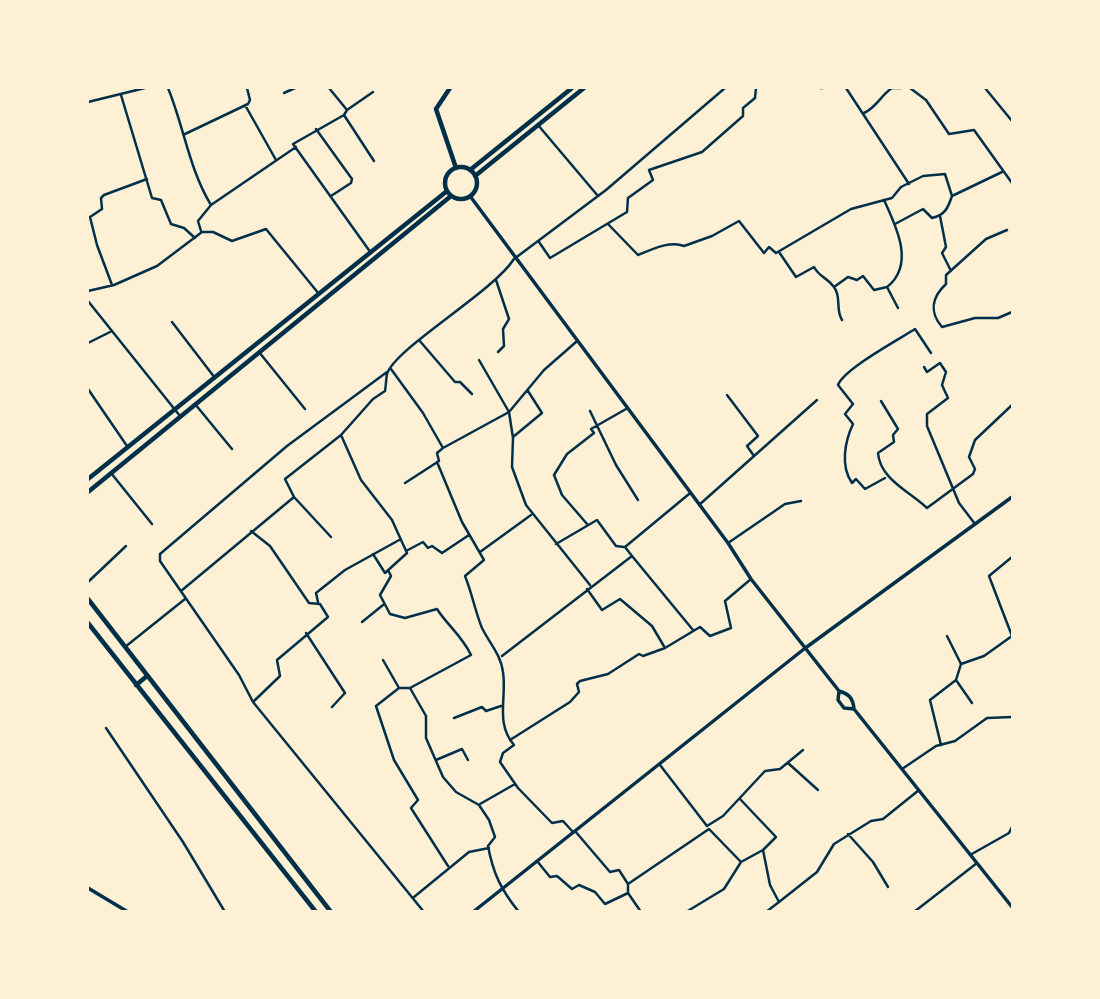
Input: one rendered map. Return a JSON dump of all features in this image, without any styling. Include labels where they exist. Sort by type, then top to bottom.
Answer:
[{"type":"main road","points":[[450,88],[436,109],[456,168]]},
{"type":"main road","points":[[470,170],[572,88]]},
{"type":"main road","points":[[475,176],[584,88]]},
{"type":"main road","points":[[456,168],[470,170],[475,176],[476,189],[470,196],[459,199],[449,194],[447,175],[456,168]]},
{"type":"main road","points":[[88,479],[449,194]]},
{"type":"main road","points":[[88,492],[449,194]]},
{"type":"main road","points":[[88,599],[331,912]]},
{"type":"main road","points":[[88,623],[316,912]]},
{"type":"main road","points":[[136,685],[147,676]]},
{"type":"main road","points":[[261,843],[271,835]]},
{"type":"street","points":[[88,102],[145,88]]},
{"type":"street","points":[[169,88],[200,188],[211,205]]},
{"type":"street","points":[[185,134],[245,105],[250,100],[247,88]]},
{"type":"street","points":[[284,93],[295,88]]},
{"type":"street","points":[[329,88],[347,110]]},
{"type":"street","points":[[424,912],[253,702],[230,662],[160,561],[160,554],[287,446],[389,371],[419,340],[496,280],[514,259],[598,196],[725,88]]},
{"type":"street","points":[[538,242],[550,258],[626,212],[628,198],[653,180],[649,170],[702,152],[743,116],[743,108],[755,98],[756,88]]},
{"type":"street","points":[[846,88],[909,184]]},
{"type":"street","points":[[863,114],[876,107],[882,94],[891,88],[901,88]]},
{"type":"street","points":[[910,88],[926,100],[948,134],[974,130],[1002,173],[1013,183]]},
{"type":"street","points":[[985,88],[1013,121]]},
{"type":"street","points":[[371,253],[293,142],[344,115],[373,92]]},
{"type":"street","points":[[121,95],[152,198],[161,200],[171,224],[184,228],[195,238]]},
{"type":"street","points":[[245,105],[276,161]]},
{"type":"street","points":[[344,115],[373,161]]},
{"type":"street","points":[[538,125],[598,196]]},
{"type":"street","points":[[316,129],[352,179],[351,184],[331,196]]},
{"type":"street","points":[[202,232],[198,221],[211,205],[296,148]]},
{"type":"street","points":[[952,196],[1002,173]]},
{"type":"street","points":[[779,252],[851,209],[884,200],[923,176],[944,174],[952,196],[949,207],[940,216],[932,218],[923,209],[895,224]]},
{"type":"street","points":[[112,285],[90,217],[102,209],[103,196],[147,179]]},
{"type":"street","points":[[470,196],[804,649],[839,691],[847,693],[854,701],[854,709],[901,770],[1013,907]]},
{"type":"street","points":[[834,287],[848,277],[857,280],[863,276],[874,290],[887,288],[901,272],[902,257],[895,224],[884,200]]},
{"type":"street","points":[[940,216],[946,247],[942,253],[952,273]]},
{"type":"street","points":[[608,224],[638,256],[658,247],[680,243],[684,246],[712,236],[738,221],[764,253],[769,247],[779,252],[796,277],[814,267],[821,279],[834,287],[839,304],[836,311],[842,320]]},
{"type":"street","points":[[88,227],[93,225]]},
{"type":"street","points":[[88,291],[112,285],[157,266],[202,232],[213,232],[232,241],[266,229],[319,294]]},
{"type":"street","points":[[1007,229],[986,239],[952,273],[946,275],[946,284],[937,292],[932,303],[934,318],[942,327],[975,318],[998,318],[1013,312]]},
{"type":"street","points":[[496,280],[509,319],[503,328],[504,346],[498,352]]},
{"type":"street","points":[[887,288],[898,308]]},
{"type":"street","points":[[88,300],[180,416]]},
{"type":"street","points":[[172,322],[215,378]]},
{"type":"street","points":[[886,477],[865,489],[856,480],[852,483],[846,476],[846,444],[853,424],[845,414],[853,404],[838,385],[855,366],[915,329],[931,353]]},
{"type":"street","points":[[88,343],[112,331]]},
{"type":"street","points":[[419,340],[455,382],[460,382],[472,394]]},
{"type":"street","points":[[405,483],[437,462],[440,459],[437,453],[443,448],[509,412],[544,370],[576,342]]},
{"type":"street","points":[[259,352],[306,409]]},
{"type":"street","points":[[479,360],[509,412],[515,482],[532,514],[591,586]]},
{"type":"street","points":[[924,368],[927,372],[940,363],[946,372],[942,384],[948,398],[927,414],[927,426],[952,488],[975,524]]},
{"type":"street","points":[[331,537],[294,497],[285,480],[341,435],[373,399],[385,391],[389,371]]},
{"type":"street","points":[[389,371],[423,413],[443,448]]},
{"type":"street","points":[[88,389],[127,446]]},
{"type":"street","points":[[513,438],[542,413],[528,391]]},
{"type":"street","points":[[727,395],[758,436],[747,446],[754,456]]},
{"type":"street","points":[[699,505],[817,400]]},
{"type":"street","points":[[881,401],[898,429],[892,435],[894,442],[878,453],[886,477],[902,485],[927,508],[975,470],[969,457],[975,440],[1013,405]]},
{"type":"street","points":[[195,404],[232,449]]},
{"type":"street","points":[[587,524],[562,495],[554,475],[567,454],[594,433],[591,429],[626,409]]},
{"type":"street","points":[[590,411],[615,465],[638,500]]},
{"type":"street","points":[[341,435],[361,480],[383,506],[406,551],[405,557],[384,573],[373,554]]},
{"type":"street","points":[[437,462],[483,561],[465,576],[482,627],[500,657],[504,689],[501,706],[506,736],[514,745],[503,753],[500,762],[516,784],[552,822],[563,821],[610,872],[619,870],[628,884],[628,893],[641,912]]},
{"type":"street","points":[[111,473],[152,524]]},
{"type":"street","points":[[556,544],[597,520],[616,546],[625,547],[690,494]]},
{"type":"street","points":[[181,591],[294,497]]},
{"type":"street","points":[[473,912],[804,649],[1012,498]]},
{"type":"street","points":[[728,543],[785,504],[801,501]]},
{"type":"street","points":[[480,552],[532,514]]},
{"type":"street","points":[[251,531],[270,546],[309,603],[317,603]]},
{"type":"street","points":[[406,551],[423,542],[428,548],[433,546],[442,553],[469,534]]},
{"type":"street","points":[[317,603],[320,601],[316,593],[373,554],[401,539]]},
{"type":"street","points":[[88,582],[126,546]]},
{"type":"street","points":[[625,547],[693,630]]},
{"type":"street","points":[[500,657],[632,556]]},
{"type":"street","points":[[961,664],[984,656],[1012,636],[989,576],[1013,557]]},
{"type":"street","points":[[388,570],[391,576],[380,595],[390,614],[405,618],[437,609],[464,640],[471,655],[410,688],[399,688],[376,706],[394,760],[418,800],[411,808],[448,866]]},
{"type":"street","points":[[509,740],[570,702],[579,692],[580,681],[608,674],[639,654],[643,656],[665,648],[700,627],[710,636],[731,628],[724,601],[751,579]]},
{"type":"street","points":[[587,589],[602,610],[620,599],[652,626],[665,648]]},
{"type":"street","points":[[125,647],[185,599]]},
{"type":"street","points":[[253,702],[281,676],[276,660],[328,617],[317,603]]},
{"type":"street","points":[[362,622],[383,605]]},
{"type":"street","points":[[306,633],[345,693],[332,707]]},
{"type":"street","points":[[941,745],[930,700],[956,680],[961,664],[947,636]]},
{"type":"street","points":[[383,660],[399,688]]},
{"type":"street","points":[[956,680],[972,703]]},
{"type":"street","points":[[410,688],[426,716],[426,738],[443,777],[456,792],[479,805],[489,820],[495,837],[489,842],[489,848],[501,889],[519,912]]},
{"type":"street","points":[[839,691],[838,700],[845,708],[854,709]]},
{"type":"street","points":[[454,718],[482,707],[486,711],[501,706]]},
{"type":"street","points":[[901,770],[941,745],[954,741],[987,718],[1013,717]]},
{"type":"street","points":[[106,728],[183,842],[225,912]]},
{"type":"street","points":[[436,760],[462,749],[468,760]]},
{"type":"street","points":[[628,884],[723,816],[765,771],[780,769],[803,750]]},
{"type":"street","points":[[788,763],[818,790]]},
{"type":"street","points":[[659,764],[708,827],[741,862]]},
{"type":"street","points":[[479,805],[516,784]]},
{"type":"street","points":[[766,912],[817,872],[834,844],[871,821],[883,819],[919,790]]},
{"type":"street","points":[[686,912],[724,889],[741,862],[763,849],[776,837],[740,798]]},
{"type":"street","points":[[970,855],[1001,838],[1013,827]]},
{"type":"street","points":[[848,834],[873,862],[888,887]]},
{"type":"street","points":[[413,898],[448,866],[469,852],[489,848]]},
{"type":"street","points":[[763,849],[771,885],[779,902]]},
{"type":"street","points":[[537,861],[550,877],[557,876],[572,889],[579,886],[588,888],[605,904],[628,893]]},
{"type":"street","points":[[914,912],[977,863]]},
{"type":"street","points":[[88,888],[128,912]]}]
